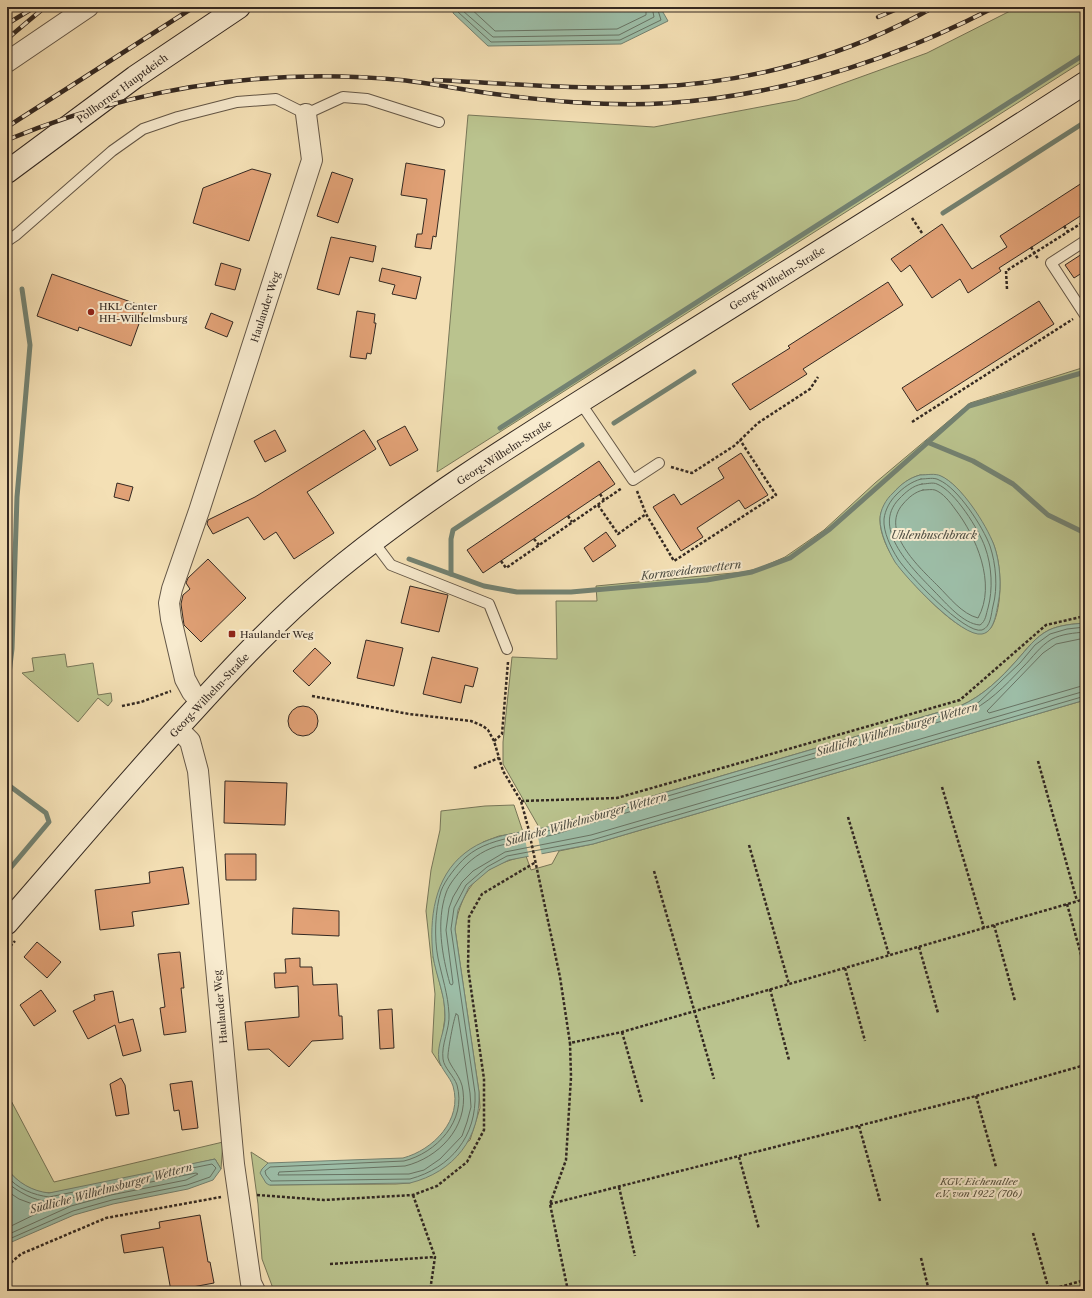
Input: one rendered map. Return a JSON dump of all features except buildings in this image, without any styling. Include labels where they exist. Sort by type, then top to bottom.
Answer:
[{"type":"main road","name":"Pollhorner Hauptdeich","points":[[7,172],[135,77],[239,7]]},
{"type":"main road","name":"Georg-Wilhelm-Straße","points":[[7,923],[177,728],[197,697],[325,580],[373,541],[476,469],[580,402],[887,210],[1085,82]]},
{"type":"street","points":[[7,62],[88,7]]},
{"type":"street","name":"Haulander Weg","points":[[197,697],[185,679],[171,619],[169,603],[172,589],[199,511],[312,160],[306,114]]},
{"type":"street","name":"Haulander Weg","points":[[177,728],[190,741],[198,771],[237,1194],[251,1283],[256,1291]]},
{"type":"lane","points":[[7,241],[112,151],[143,129],[178,117],[237,102],[276,99],[306,114],[343,97],[366,99],[439,122]]},
{"type":"lane","points":[[1084,314],[1051,263],[1085,241]]},
{"type":"lane","points":[[580,402],[633,480],[659,463]]},
{"type":"lane","points":[[373,541],[391,565],[489,604],[507,650]]},
{"type":"path","points":[[912,218],[922,233]]},
{"type":"path","points":[[1007,289],[1006,272],[1085,221]]},
{"type":"path","points":[[912,422],[1084,314]]},
{"type":"path","points":[[659,463],[692,474],[740,440],[758,423],[810,389],[818,377]]},
{"type":"path","points":[[501,561],[506,568],[633,480],[646,514],[674,561],[776,495],[740,440]]},
{"type":"path","points":[[600,494],[604,500]]},
{"type":"path","points":[[598,504],[618,534],[646,514]]},
{"type":"path","points":[[568,516],[572,522]]},
{"type":"path","points":[[534,539],[539,545]]},
{"type":"path","points":[[520,801],[616,798],[960,700],[1046,625],[1085,616]]},
{"type":"path","points":[[494,741],[502,734],[508,657],[507,650]]},
{"type":"path","points":[[122,706],[141,702],[171,691],[197,697]]},
{"type":"path","points":[[312,696],[409,714],[472,721],[484,726],[494,741],[503,772],[520,801],[536,860],[560,978],[570,1043],[571,1077],[566,1160],[550,1204],[568,1291]]},
{"type":"path","points":[[474,768],[499,758]]},
{"type":"path","points":[[1038,761],[1077,901]]},
{"type":"path","points":[[942,787],[984,928]]},
{"type":"path","points":[[848,817],[889,955]]},
{"type":"path","points":[[749,845],[789,984]]},
{"type":"path","points":[[7,1266],[22,1254],[106,1218],[237,1194],[324,1200],[413,1195],[437,1186],[467,1162],[484,1130],[484,1079],[468,968],[469,917],[482,894],[536,860]]},
{"type":"path","points":[[654,871],[714,1079]]},
{"type":"path","points":[[570,1043],[622,1032],[1085,899]]},
{"type":"path","points":[[1067,904],[1085,969]]},
{"type":"path","points":[[994,925],[1015,1001]]},
{"type":"path","points":[[919,947],[938,1013]]},
{"type":"path","points":[[845,968],[865,1041]]},
{"type":"path","points":[[770,989],[789,1060]]},
{"type":"path","points":[[622,1032],[642,1102]]},
{"type":"path","points":[[550,1204],[976,1096],[1085,1065]]},
{"type":"path","points":[[976,1096],[996,1167]]},
{"type":"path","points":[[859,1126],[880,1201]]},
{"type":"path","points":[[739,1156],[758,1229]]},
{"type":"path","points":[[619,1187],[635,1256]]},
{"type":"path","points":[[413,1195],[435,1257],[430,1291]]},
{"type":"path","points":[[1033,1233],[1049,1290]]},
{"type":"path","points":[[330,1264],[435,1257]]},
{"type":"path","points":[[921,1258],[929,1291]]},
{"type":"path","points":[[1045,1291],[1085,1280]]},
{"type":"path","points":[[813,1287],[814,1291]]},
{"type":"green space","points":[[1018,7],[1085,7],[1085,60],[437,472],[468,115],[654,127],[797,100],[927,53]]},
{"type":"green space","points":[[1085,367],[1085,623],[1053,628],[1044,633],[998,680],[976,697],[960,706],[571,820],[556,826],[540,829],[503,764],[503,742],[512,657],[557,659],[556,601],[597,601],[596,586],[744,572],[760,568],[785,557],[824,530],[875,483],[970,403]],"holes":[[[920,475],[936,475],[942,477],[956,487],[971,506],[993,543],[1000,573],[1000,596],[996,618],[992,626],[983,633],[971,631],[957,624],[942,612],[913,583],[887,548],[881,531],[881,513],[888,501],[904,483],[911,478]]]},
{"type":"green space","points":[[65,654],[67,667],[93,663],[98,695],[111,693],[112,701],[108,706],[98,698],[78,722],[22,673],[34,671],[32,658]]},
{"type":"green space","name":"KGV. Eichenallee e.V. von 1922 (706)","points":[[1085,700],[1085,1291],[274,1291],[262,1259],[258,1204],[251,1152],[268,1163],[262,1169],[270,1185],[396,1184],[410,1183],[470,1140],[480,1108],[479,1092],[455,929],[458,914],[469,889],[486,872],[498,865],[526,856],[531,870],[552,864],[559,851],[593,844]]},
{"type":"green space","points":[[514,805],[523,832],[499,836],[483,842],[433,957],[444,1000],[445,1017],[439,1059],[441,1066],[432,1052],[435,994],[426,911],[431,870],[440,830],[441,811],[485,806]]},
{"type":"green space","points":[[7,1093],[54,1182],[223,1142],[221,1169],[215,1159],[50,1193],[34,1191],[21,1183],[7,1169]]},
{"type":"water","points":[[454,7],[660,7],[668,21],[621,44],[488,46],[453,13]]},
{"type":"water","name":"Uhlenbuschbrack","points":[[920,475],[939,475],[957,488],[979,516],[994,545],[999,566],[1000,590],[994,622],[986,633],[973,633],[962,627],[935,606],[901,570],[887,547],[880,524],[880,516],[884,505],[890,495],[902,484]]},
{"type":"water","name":"Südliche Wilhelmsburger Wettern","points":[[1085,623],[1085,700],[593,844],[509,860],[489,870],[469,887],[458,910],[455,929],[479,1092],[475,1124],[470,1138],[462,1151],[452,1162],[440,1171],[426,1178],[410,1183],[269,1185],[266,1183],[260,1173],[268,1163],[403,1158],[425,1148],[435,1141],[443,1132],[454,1110],[455,1099],[453,1086],[442,1067],[438,1054],[445,1021],[445,1007],[433,956],[433,913],[440,886],[446,874],[465,853],[477,845],[502,836],[544,828],[960,706],[976,697],[998,680],[1044,633],[1053,628]]},
{"type":"water","name":"Südliche Wilhelmsburger Wettern","points":[[215,1159],[221,1169],[213,1180],[188,1189],[113,1204],[74,1215],[7,1244],[7,1169],[26,1186],[49,1193]]},
{"type":"pier","points":[[536,828],[542,856],[529,858],[523,830]]},
{"type":"waterway","points":[[500,428],[1085,54]]},
{"type":"waterway","points":[[943,213],[1085,122]]},
{"type":"waterway","points":[[7,690],[12,649],[17,497],[30,345],[22,289]]},
{"type":"waterway","points":[[614,423],[694,372]]},
{"type":"waterway","name":"Kornweidenwettern","points":[[409,559],[484,586],[517,592],[571,592],[707,580],[752,572],[790,558],[830,529],[969,406],[1085,372]]},
{"type":"waterway","points":[[927,442],[973,461],[1013,484],[1048,515],[1085,533]]},
{"type":"waterway","points":[[451,574],[451,539],[453,530],[582,445]]},
{"type":"waterway","points":[[7,784],[46,813],[49,822],[7,872]]},
{"type":"railway","points":[[7,24],[35,7]]},
{"type":"railway","points":[[7,39],[45,7]]},
{"type":"railway","points":[[7,127],[194,7]]},
{"type":"railway","points":[[878,17],[902,7]]},
{"type":"railway","points":[[434,80],[595,88],[685,85],[722,80],[796,64],[832,53],[867,40],[934,7]]},
{"type":"railway","points":[[7,140],[55,122],[103,107],[151,95],[200,86],[250,80],[300,77],[350,77],[401,80],[510,96],[600,104],[669,103],[712,99],[796,83],[877,59],[956,26],[995,7]]},
{"type":"place","name":"HKL Center HH-Wilhelmsburg","points":[[91,312]]},
{"type":"place","name":"Haulander Weg","points":[[232,634]]}]
